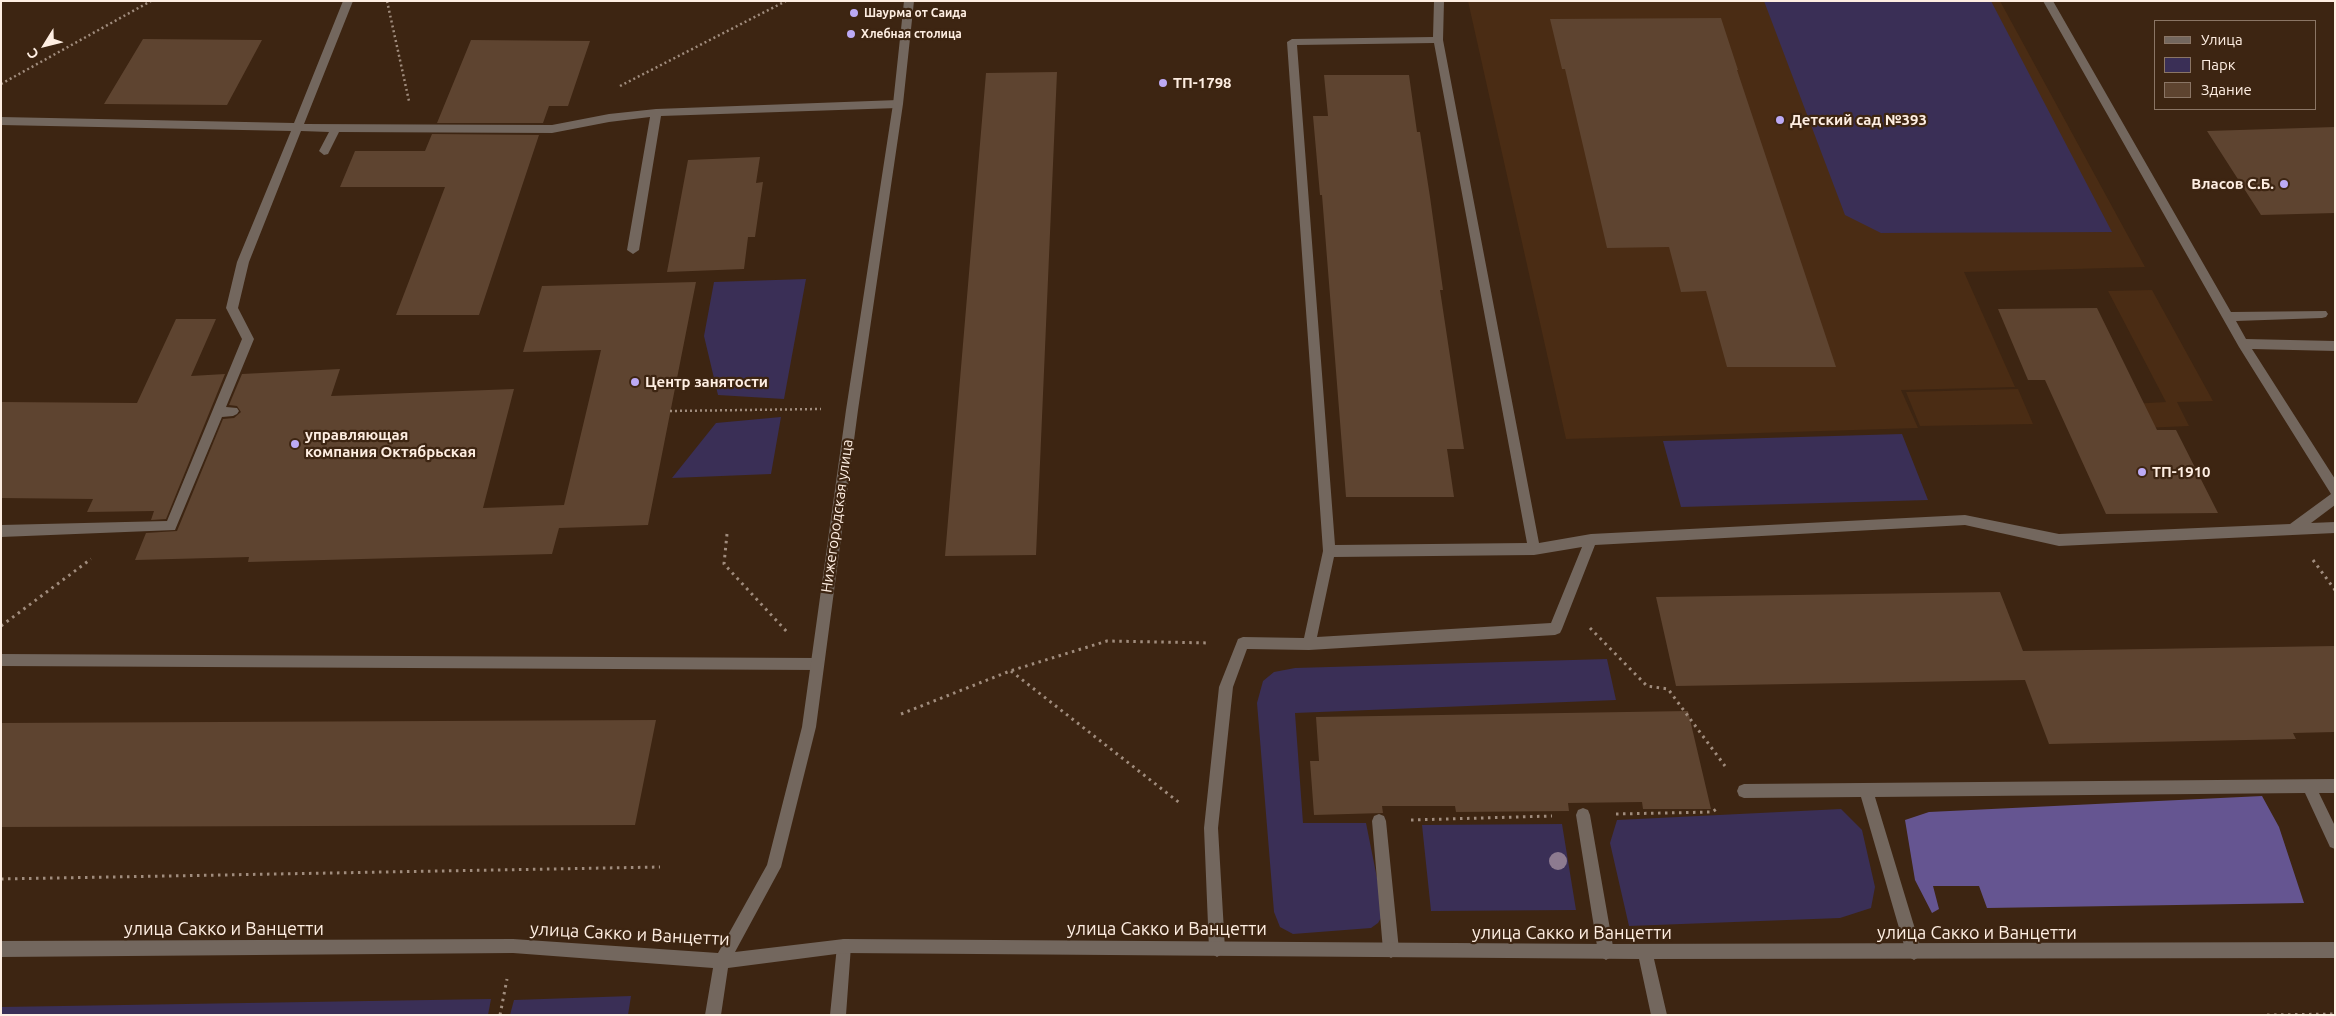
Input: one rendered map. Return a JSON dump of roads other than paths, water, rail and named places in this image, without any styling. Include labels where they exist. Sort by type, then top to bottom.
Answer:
[{"type":"street","points":[[1,531],[171,526],[248,339],[232,308],[243,262],[299,127],[348,1]]},
{"type":"street","name":"Нижегородская улица","points":[[713,1015],[722,961],[774,867],[810,727],[852,410],[898,104],[909,1]]},
{"type":"street","points":[[1439,1],[1438,40],[1534,549]]},
{"type":"street","points":[[2048,1],[2243,344],[2335,490]]},
{"type":"street","points":[[1308,644],[1329,551],[1292,42],[1438,40]]},
{"type":"street","points":[[1,121],[336,128],[552,129],[609,118],[656,113],[898,104]]},
{"type":"street","points":[[633,250],[656,113]]},
{"type":"street","points":[[324,151],[336,128]]},
{"type":"street","points":[[2229,317],[2322,314]]},
{"type":"street","points":[[2243,344],[2335,346]]},
{"type":"street","points":[[218,412],[233,411]]},
{"type":"street","points":[[2292,530],[2335,498]]},
{"type":"street","points":[[1329,551],[1534,549],[1591,540],[1965,520],[2059,540],[2335,527]]},
{"type":"street","points":[[1217,949],[1211,828],[1226,687],[1243,643],[1308,644],[1554,629],[1591,540]]},
{"type":"street","points":[[1,660],[817,664]]},
{"type":"street","points":[[1744,791],[2335,786]]},
{"type":"street","points":[[2310,787],[2335,842]]},
{"type":"street","points":[[1866,790],[1914,952]]},
{"type":"street","points":[[1583,815],[1606,952]]},
{"type":"street","points":[[1379,821],[1391,950]]},
{"type":"street","name":"улица Сакко и Ванцетти","points":[[1,949],[513,946],[722,961],[844,946],[1606,952],[2335,950]]},
{"type":"street","points":[[838,1015],[844,946]]},
{"type":"street","points":[[1645,952],[1659,1015]]},
{"type":"place","name":"Шаурма от Саида","points":[[854,13]]},
{"type":"place","name":"Хлебная столица","points":[[851,34]]},
{"type":"place","name":"ТП-1798","points":[[1163,83]]},
{"type":"place","name":"Детский сад №393","points":[[1780,120]]},
{"type":"place","name":"Власов С.Б.","points":[[2284,184]]},
{"type":"place","name":"Центр занятости","points":[[635,382]]},
{"type":"place","name":"управляющая компания Октябрьская","points":[[295,444]]},
{"type":"place","name":"ТП-1910","points":[[2142,472]]}]
